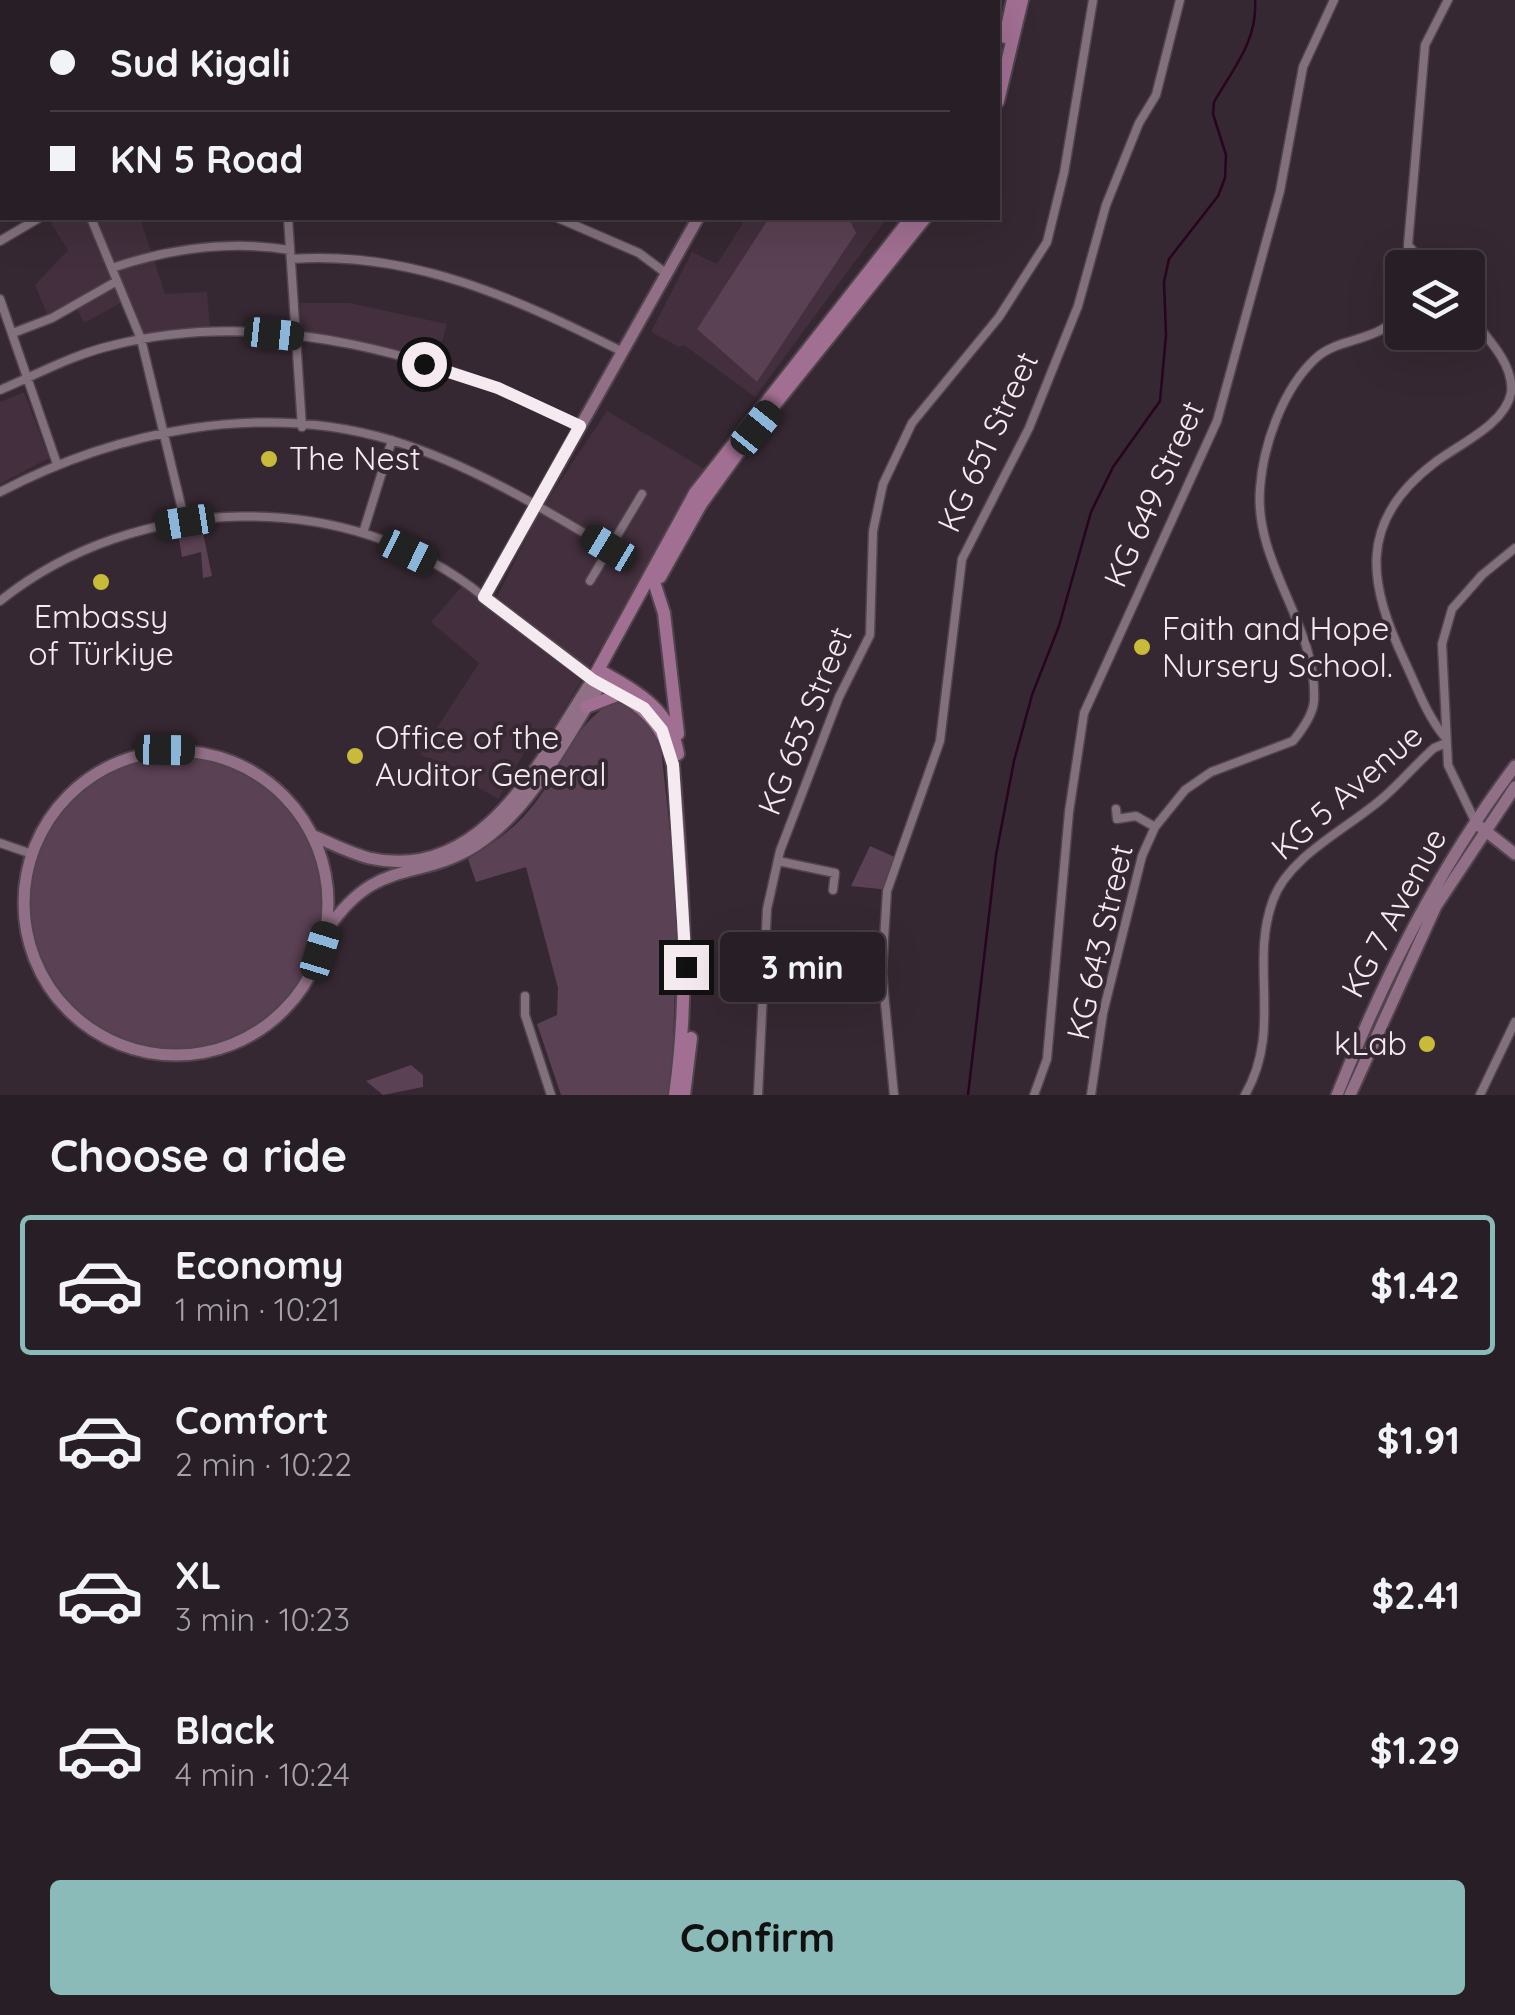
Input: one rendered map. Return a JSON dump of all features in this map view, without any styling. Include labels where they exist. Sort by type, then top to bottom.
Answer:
[{"type":"main road","points":[[1000,59],[1013,0]]},
{"type":"main road","points":[[1000,93],[1022,0]]},
{"type":"main road","points":[[677,746],[670,724],[654,706],[576,664],[525,631],[484,597],[697,220]]},
{"type":"main road","points":[[312,835],[384,860],[458,845],[506,809],[586,707],[696,493],[909,220]]},
{"type":"main road","points":[[327,930],[372,883],[406,868],[456,855],[495,831],[524,800],[701,504],[756,428],[923,220]]},
{"type":"main road","points":[[655,585],[664,614],[678,707],[677,746],[694,934],[684,1095]]},
{"type":"main road","points":[[600,677],[652,717],[668,744],[673,765],[687,942],[684,1027],[675,1095]]},
{"type":"main road","points":[[586,707],[620,694]]},
{"type":"main road","points":[[165,750],[224,758],[252,770],[284,796],[312,835],[328,892],[327,930],[308,978],[293,1001],[255,1034],[200,1054],[141,1052],[106,1038],[76,1018],[43,977],[24,927],[32,854],[53,814],[83,782],[136,755],[165,750]]},
{"type":"main road","name":"KG 7 Avenue","points":[[1338,1095],[1408,934],[1515,766]]},
{"type":"main road","name":"KG 7 Avenue","points":[[1350,1095],[1418,940],[1479,826],[1515,787]]},
{"type":"main road","points":[[1479,826],[1515,854]]},
{"type":"street","name":"KG 653 Street","points":[[758,1095],[767,909],[778,861],[839,697],[870,635],[873,531],[891,462],[918,414],[999,316],[1046,242],[1064,173],[1093,0]]},
{"type":"street","name":"KG 651 Street","points":[[894,1095],[882,972],[887,891],[940,742],[962,559],[1029,428],[1078,306],[1106,205],[1134,133],[1156,95],[1180,0]]},
{"type":"street","name":"KG 649 Street","points":[[1034,1095],[1046,1059],[1052,1014],[1069,812],[1084,714],[1217,421],[1280,191],[1303,67],[1334,0]]},
{"type":"street","points":[[1408,250],[1425,45],[1448,0]]},
{"type":"street","points":[[0,240],[35,220]]},
{"type":"street","points":[[93,220],[141,338],[185,522]]},
{"type":"street","points":[[288,220],[302,427]]},
{"type":"street","points":[[566,220],[638,253],[667,274]]},
{"type":"street","points":[[1408,245],[1412,250]]},
{"type":"street","points":[[112,268],[195,247],[377,261],[449,275],[622,352]]},
{"type":"street","points":[[13,332],[52,318],[117,281]]},
{"type":"street","points":[[0,299],[57,464]]},
{"type":"street","name":"KG 643 Street","points":[[1092,1095],[1103,1013],[1142,856],[1155,828],[1185,790],[1211,772],[1293,741],[1310,714],[1314,702],[1308,662],[1264,544],[1258,513],[1260,482],[1291,389],[1315,358],[1385,329]]},
{"type":"street","points":[[0,390],[94,350],[141,338],[221,331],[297,336],[416,362],[498,388],[580,426]]},
{"type":"street","points":[[1479,826],[1456,785],[1445,740],[1382,611],[1375,568],[1383,530],[1405,490],[1434,463],[1494,420],[1510,398],[1508,370],[1485,338]]},
{"type":"street","points":[[0,492],[57,464],[163,432],[238,424],[302,427],[392,440],[536,504],[609,548]]},
{"type":"street","points":[[364,533],[392,440]]},
{"type":"street","points":[[590,581],[642,494]]},
{"type":"street","points":[[0,601],[78,551],[136,530],[185,522],[289,518],[364,533],[445,570],[484,597]]},
{"type":"street","name":"KG 5 Avenue","points":[[1245,1095],[1265,1048],[1268,926],[1278,888],[1298,864],[1354,823],[1445,740],[1442,659],[1448,619],[1482,575],[1515,548]]},
{"type":"street","points":[[1116,810],[1117,819],[1136,816],[1155,828]]},
{"type":"street","points":[[0,843],[32,854]]},
{"type":"street","points":[[778,861],[828,868],[835,874],[833,890]]},
{"type":"street","points":[[524,996],[525,1015],[551,1095]]},
{"type":"street","points":[[1480,1095],[1515,1022]]},
{"type":"shaded area","points":[[49,220],[141,220],[165,294],[207,292],[210,328],[144,334],[130,298],[84,323],[73,302],[47,314],[35,285],[68,250]]},
{"type":"shaded area","points":[[745,220],[886,220],[755,397],[684,345],[679,347],[651,332],[692,252],[717,264]]},
{"type":"shaded area","points":[[768,220],[850,220],[856,233],[757,382],[697,329]]},
{"type":"shaded area","points":[[300,303],[349,303],[447,324],[436,363],[364,343],[301,334]]},
{"type":"shaded area","points":[[24,392],[49,458],[0,484],[0,402]]},
{"type":"shaded area","points":[[607,411],[706,470],[553,728],[537,729],[498,799],[420,754],[479,663],[431,622],[463,585],[492,607],[539,513]]},
{"type":"shaded area","points":[[202,528],[212,576],[203,578],[201,552],[182,557],[178,533]]},
{"type":"shaded area","points":[[620,699],[634,706],[660,739],[678,905],[668,1095],[561,1095],[537,1024],[557,1015],[558,988],[526,867],[476,882],[468,859],[523,817],[582,729],[605,707]]},
{"type":"shaded area","points":[[176,757],[205,759],[232,768],[280,799],[311,847],[320,874],[320,932],[311,959],[280,1007],[232,1038],[205,1047],[176,1049],[147,1047],[120,1038],[72,1007],[41,959],[32,932],[30,903],[32,874],[41,847],[72,799],[120,768],[147,759]]},
{"type":"shaded area","points":[[870,846],[897,858],[889,890],[851,886]]},
{"type":"shaded area","points":[[411,1065],[423,1075],[423,1087],[383,1095],[366,1081]]},
{"type":"waterway","points":[[968,1095],[996,855],[1014,761],[1032,695],[1059,626],[1091,512],[1113,467],[1160,401],[1166,335],[1164,282],[1169,259],[1218,196],[1225,178],[1226,155],[1213,114],[1214,102],[1248,41],[1255,0]]},
{"type":"place","name":"The Nest","points":[[269,459]]},
{"type":"place","name":"Embassy of Türkiye","points":[[101,582]]},
{"type":"place","name":"Faith and Hope Nursery School.","points":[[1142,647]]},
{"type":"place","name":"Office of the Auditor General","points":[[355,756]]},
{"type":"place","name":"kLab","points":[[1427,1044]]},
{"type":"route","points":[[424,364],[498,388],[580,426],[484,597],[593,680],[644,708],[662,730],[673,765],[686,914],[686,967]]}]
